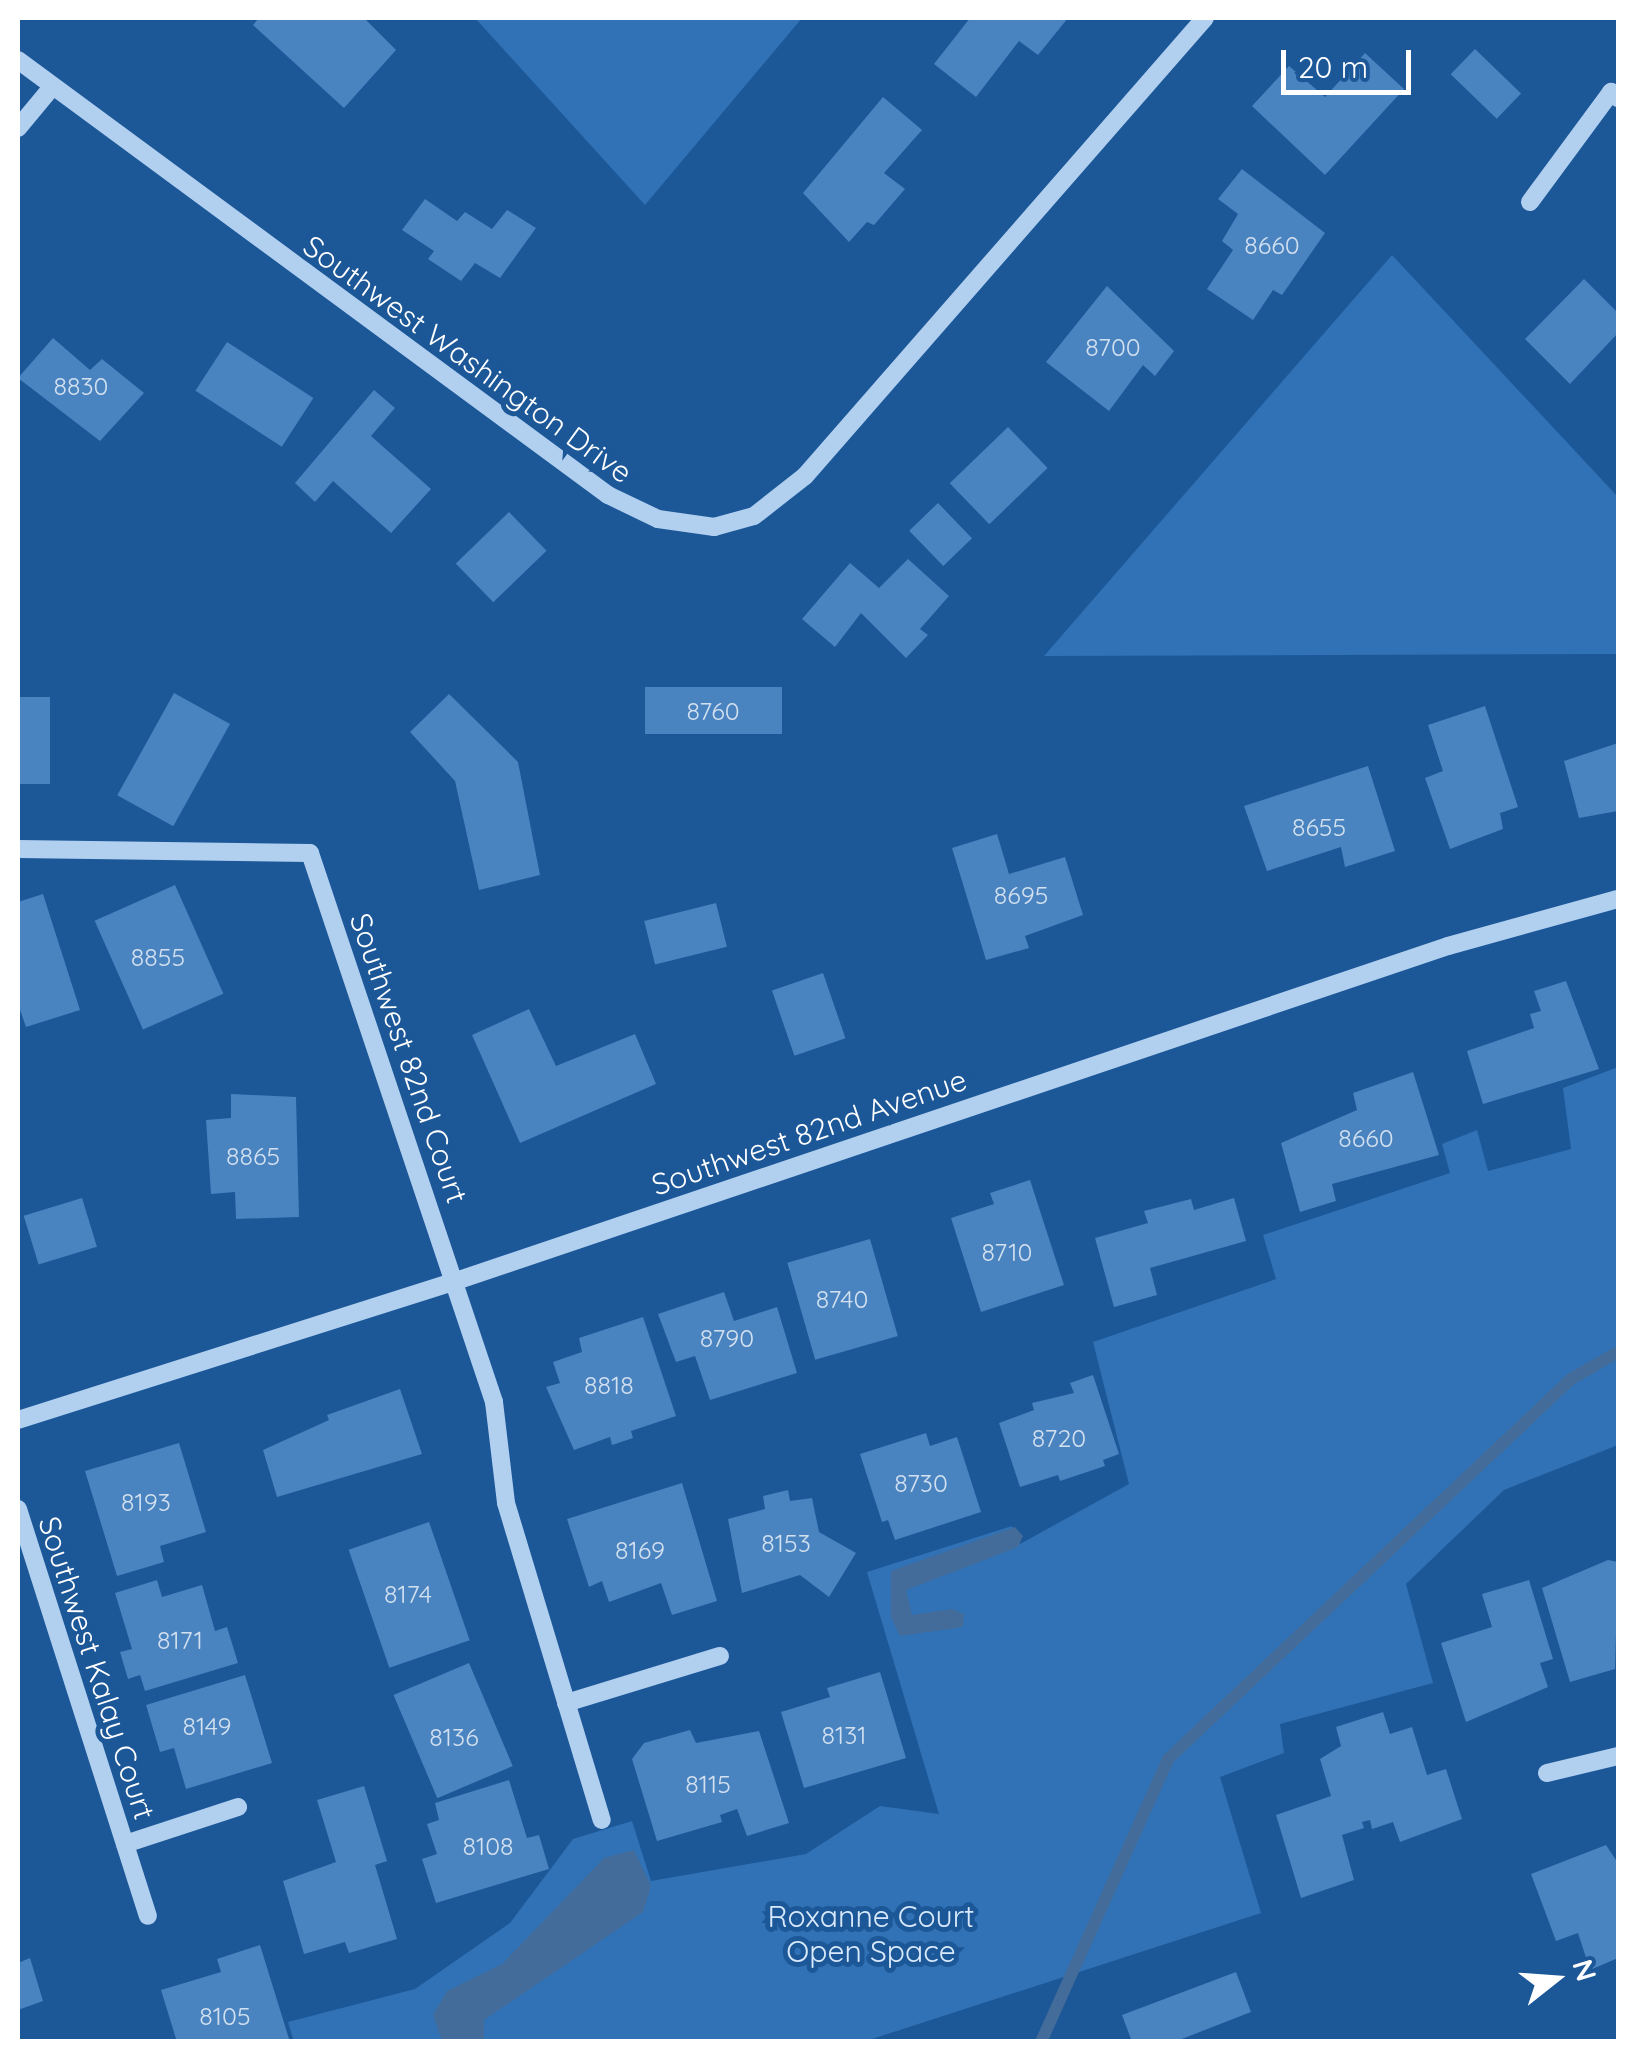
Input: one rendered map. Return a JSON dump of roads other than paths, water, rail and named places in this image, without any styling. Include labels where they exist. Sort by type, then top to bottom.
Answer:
[{"type":"street","name":"Southwest Washington Drive","points":[[18,60],[608,496],[658,519],[714,527],[754,516],[805,476],[1205,18]]},
{"type":"street","points":[[18,128],[52,87]]},
{"type":"street","points":[[1530,202],[1611,92],[1618,98]]},
{"type":"street","name":"Southwest 82nd Court","points":[[18,849],[310,852],[494,1402],[506,1503],[602,1820]]},
{"type":"street","name":"Southwest 82nd Avenue","points":[[18,1420],[456,1281],[1448,946],[1618,899]]},
{"type":"street","name":"Southwest Kalay Court","points":[[18,1508],[148,1916]]},
{"type":"street","points":[[566,1703],[720,1656]]},
{"type":"street","points":[[1547,1773],[1618,1756]]},
{"type":"street","name":"Southwest Kalay Court","points":[[125,1844],[238,1808]]},
{"type":"waterway","points":[[1041,2042],[1168,1759],[1571,1379],[1618,1352]]},
{"type":"park label","name":"Roxanne Court Open Space","points":[[871,1933]]}]
